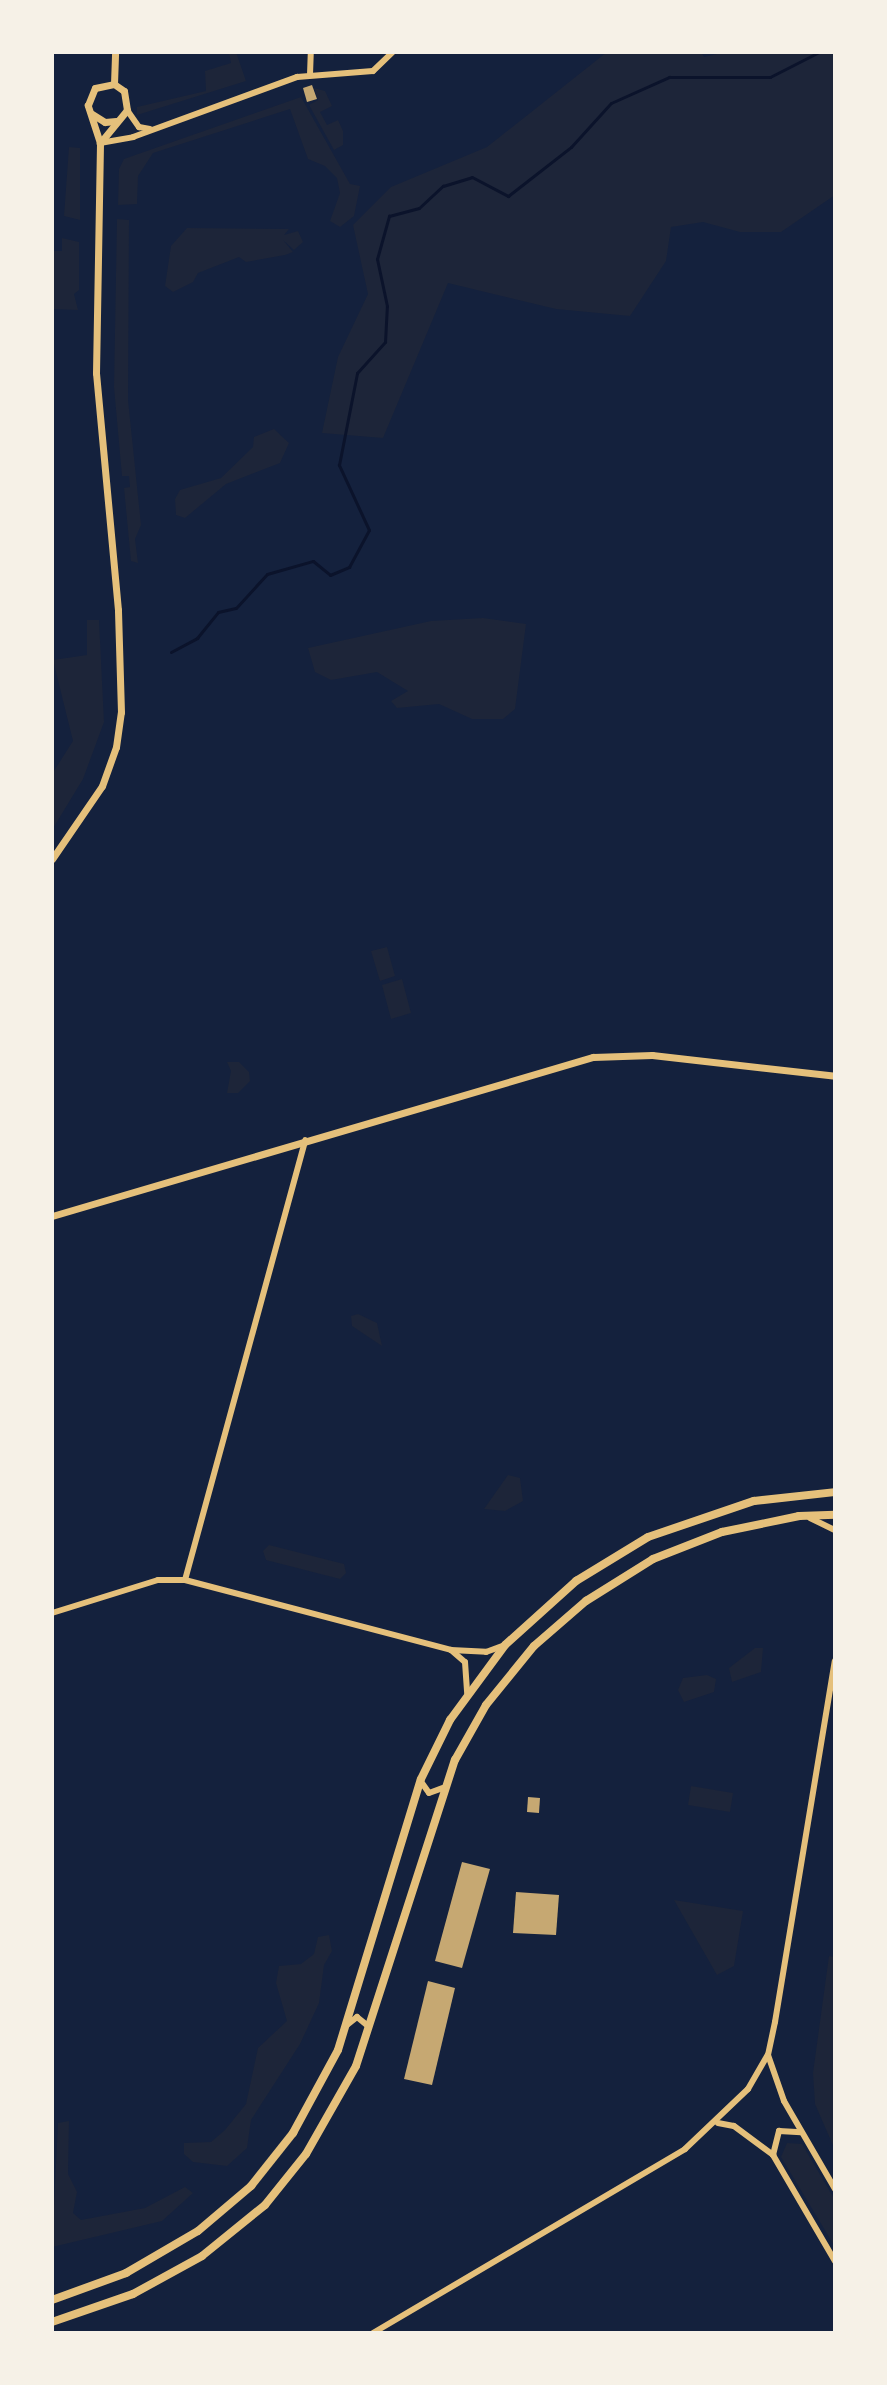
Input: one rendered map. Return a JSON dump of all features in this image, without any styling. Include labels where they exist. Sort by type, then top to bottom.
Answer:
[{"type":"main road","points":[[52,2300],[165,2253],[251,2186],[310,2106],[345,2027],[421,1779],[467,1693],[505,1645],[576,1581],[648,1537],[754,1501],[835,1492]]},
{"type":"main road","points":[[53,2321],[105,2306],[171,2276],[265,2205],[327,2124],[368,2034],[443,1788],[469,1732],[499,1687],[577,1607],[624,1575],[693,1542],[799,1516],[835,1515]]},
{"type":"street","points":[[114,84],[115,52]]},
{"type":"street","points":[[310,75],[311,52]]},
{"type":"street","points":[[100,143],[153,130],[310,75],[373,71],[393,52]]},
{"type":"street","points":[[52,859],[102,786],[116,747],[122,695],[96,373],[100,143],[90,111],[91,93],[101,84],[114,84],[127,97],[127,110],[139,127],[153,130]]},
{"type":"street","points":[[100,143],[127,110]]},
{"type":"street","points":[[90,111],[99,121],[118,120]]},
{"type":"street","points":[[52,1216],[606,1055],[680,1057],[835,1076]]},
{"type":"street","points":[[185,1580],[305,1140]]},
{"type":"street","points":[[799,1516],[835,1530]]},
{"type":"street","points":[[52,1613],[158,1580],[185,1580],[451,1650],[486,1652],[505,1645]]},
{"type":"street","points":[[451,1650],[465,1662],[467,1693]]},
{"type":"street","points":[[835,1661],[768,2055],[773,2078],[835,2189]]},
{"type":"street","points":[[421,1779],[429,1793],[443,1788]]},
{"type":"street","points":[[345,2027],[362,2018],[368,2034]]},
{"type":"street","points":[[373,2333],[658,2165],[718,2123],[768,2055]]},
{"type":"street","points":[[718,2123],[734,2126],[773,2155],[835,2261]]},
{"type":"street","points":[[773,2155],[779,2131],[802,2132]]},
{"type":"shaded area","points":[[236,52],[246,81],[137,115],[137,107],[206,91],[205,71],[231,63],[229,53]]},
{"type":"shaded area","points":[[607,52],[701,52],[704,57],[726,52],[835,52],[835,195],[781,232],[740,232],[703,222],[671,227],[666,261],[630,316],[556,309],[448,283],[383,438],[322,433],[338,357],[368,294],[353,225],[391,187],[487,147]]},
{"type":"shaded area","points":[[314,88],[325,91],[332,106],[320,112],[327,125],[338,120],[343,131],[343,145],[334,150],[309,105],[318,100]]},
{"type":"shaded area","points":[[301,97],[350,184],[360,186],[354,216],[340,227],[330,221],[340,193],[337,178],[325,166],[308,159],[290,109],[153,153],[138,176],[137,204],[118,205],[119,169],[124,159]]},
{"type":"shaded area","points":[[69,147],[80,148],[80,220],[64,216]]},
{"type":"shaded area","points":[[117,219],[129,220],[128,400],[141,525],[135,539],[138,563],[131,561],[124,488],[130,487],[129,476],[122,476],[114,387]]},
{"type":"shaded area","points":[[187,228],[289,229],[284,235],[298,231],[303,242],[294,250],[283,240],[293,252],[246,262],[239,257],[198,273],[193,282],[173,292],[165,286],[171,246]]},
{"type":"shaded area","points":[[62,238],[79,242],[79,290],[74,294],[78,310],[52,309],[52,251],[62,251]]},
{"type":"shaded area","points":[[274,429],[289,443],[280,463],[226,484],[185,518],[176,515],[175,499],[180,490],[221,478],[253,447],[254,437]]},
{"type":"shaded area","points":[[483,618],[526,624],[515,709],[503,719],[472,719],[439,704],[397,708],[391,701],[408,691],[377,672],[331,680],[315,672],[308,648],[431,621]]},
{"type":"shaded area","points":[[87,620],[99,620],[104,722],[83,779],[52,830],[52,774],[73,741],[53,660],[87,655]]},
{"type":"shaded area","points":[[387,947],[395,976],[380,981],[371,951]]},
{"type":"shaded area","points":[[402,979],[411,1013],[391,1019],[382,985]]},
{"type":"shaded area","points":[[227,1062],[239,1062],[249,1072],[250,1081],[238,1093],[227,1093],[231,1071]]},
{"type":"shaded area","points":[[358,1314],[377,1323],[382,1346],[352,1326],[351,1316]]},
{"type":"shaded area","points":[[508,1475],[520,1478],[523,1501],[505,1511],[484,1509]]},
{"type":"shaded area","points":[[269,1545],[344,1564],[346,1573],[340,1579],[266,1560],[263,1551]]},
{"type":"shaded area","points":[[755,1648],[763,1648],[761,1672],[732,1682],[729,1668]]},
{"type":"shaded area","points":[[707,1675],[716,1679],[714,1692],[684,1702],[678,1690],[683,1678]]},
{"type":"shaded area","points":[[691,1786],[733,1793],[730,1812],[688,1805]]},
{"type":"shaded area","points":[[674,1900],[743,1911],[734,1966],[717,1975]]},
{"type":"shaded area","points":[[329,1935],[332,1951],[324,1965],[319,2003],[300,2044],[251,2120],[247,2148],[227,2166],[193,2162],[184,2154],[184,2143],[211,2142],[225,2130],[246,2104],[258,2048],[287,2021],[276,1983],[279,1966],[301,1964],[314,1954],[318,1937]]},
{"type":"shaded area","points":[[829,1956],[835,1957],[835,2150],[815,2104],[813,2073]]},
{"type":"shaded area","points":[[69,2121],[68,2174],[77,2192],[73,2213],[81,2220],[145,2208],[185,2187],[193,2193],[162,2221],[52,2247],[58,2123]]},
{"type":"shaded area","points":[[787,2143],[802,2144],[835,2200],[835,2247],[781,2157]]},
{"type":"building","points":[[312,85],[317,99],[307,102],[303,88]]},
{"type":"building","points":[[528,1797],[540,1798],[539,1813],[527,1812]]},
{"type":"building","points":[[462,1862],[490,1869],[462,1968],[435,1961]]},
{"type":"building","points":[[516,1892],[559,1895],[556,1935],[513,1933]]},
{"type":"building","points":[[428,1981],[455,1988],[432,2085],[404,2079]]},
{"type":"waterway","points":[[171,652],[197,638],[218,612],[236,608],[267,574],[313,561],[330,575],[349,567],[369,530],[339,465],[357,373],[385,342],[387,306],[377,259],[389,216],[419,208],[443,186],[472,177],[508,196],[571,147],[611,103],[669,77],[770,77],[819,52]]}]
